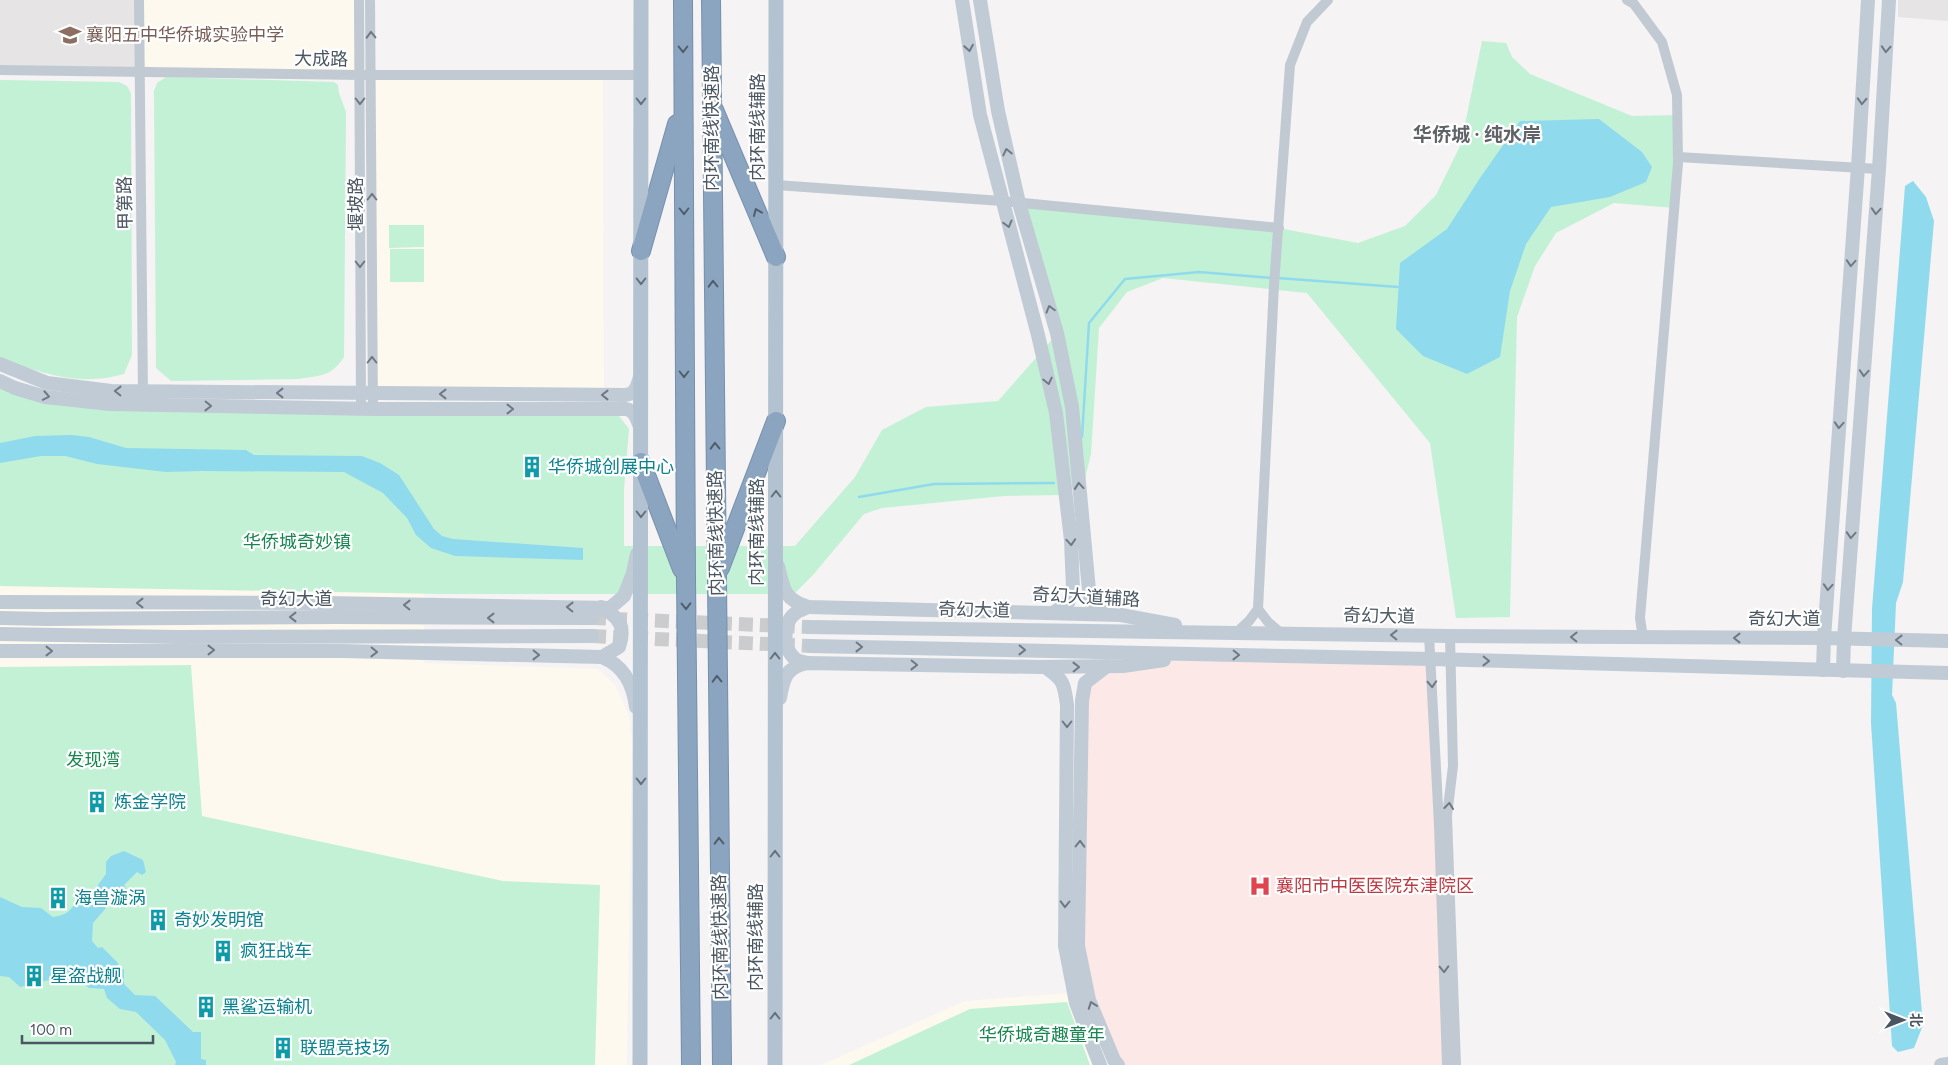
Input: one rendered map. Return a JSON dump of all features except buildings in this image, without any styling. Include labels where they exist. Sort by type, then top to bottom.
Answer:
[{"type":"highway","name":"内环南线快速路","points":[[683,0],[691,1065]]},
{"type":"highway","name":"内环南线快速路","points":[[712,0],[711,103],[722,1065]]},
{"type":"highway","points":[[711,103],[776,257]]},
{"type":"highway","points":[[641,251],[683,104]]},
{"type":"highway","points":[[716,578],[776,421]]},
{"type":"highway","points":[[641,462],[686,579]]},
{"type":"main road","points":[[640,1065],[641,0]]},
{"type":"main road","name":"内环南线辅路","points":[[775,1065],[776,0]]},
{"type":"street","name":"甲第路","points":[[139,0],[143,398]]},
{"type":"street","name":"堰坡路","points":[[359,0],[367,393]]},
{"type":"street","name":"堰坡路","points":[[367,408],[371,75],[370,0]]},
{"type":"street","points":[[962,0],[980,115],[1056,413],[1071,540],[1073,589],[1068,603],[1053,613]]},
{"type":"street","points":[[980,0],[998,111],[1019,203],[1057,334],[1072,407],[1090,601],[1106,614]]},
{"type":"street","points":[[1236,633],[1250,621],[1258,609],[1274,286],[1290,65],[1307,22],[1328,0]]},
{"type":"street","points":[[1626,0],[1634,4],[1662,42],[1677,96],[1678,157],[1640,618],[1643,638]]},
{"type":"street","points":[[1824,670],[1824,638],[1858,168],[1868,0]]},
{"type":"street","points":[[1843,671],[1879,169],[1889,0]]},
{"type":"street","name":"大成路","points":[[0,70],[360,76],[641,75]]},
{"type":"street","points":[[1678,157],[1879,169]]},
{"type":"street","points":[[776,185],[1002,201],[1279,228]]},
{"type":"street","points":[[0,364],[47,383],[111,391],[143,398],[367,408],[626,409],[635,414],[641,429]]},
{"type":"street","points":[[0,381],[15,388],[45,397],[110,404],[143,398],[367,393],[631,395],[635,392],[641,374]]},
{"type":"street","points":[[0,602],[308,603],[610,608],[624,596],[633,573],[641,538]]},
{"type":"street","name":"奇幻大道辅路","points":[[776,556],[786,594],[797,603],[808,607],[1106,614],[1121,615],[1210,632]]},
{"type":"street","points":[[157,618],[192,603]]},
{"type":"street","points":[[308,603],[342,617]]},
{"type":"street","points":[[808,607],[796,613],[787,624],[785,634],[788,648],[796,659],[806,663],[1046,667],[1123,666],[1206,654]]},
{"type":"street","points":[[601,608],[615,615],[622,626],[622,636],[618,647],[602,657]]},
{"type":"street","points":[[1258,609],[1268,622],[1281,633]]},
{"type":"street","name":"奇幻大道","points":[[0,618],[592,618]]},
{"type":"street","name":"奇幻大道","points":[[809,627],[1948,641]]},
{"type":"street","points":[[0,634],[160,637],[592,636]]},
{"type":"street","points":[[308,651],[339,636]]},
{"type":"street","points":[[1430,636],[1439,825],[1447,1065]]},
{"type":"street","points":[[1450,636],[1453,766],[1448,816],[1456,1065]]},
{"type":"street","points":[[160,637],[191,650]]},
{"type":"street","points":[[810,646],[1431,659],[1948,673]]},
{"type":"street","points":[[0,651],[308,651],[602,657],[611,661],[625,673],[634,693],[641,744]]},
{"type":"street","points":[[775,731],[783,681],[789,671],[806,663]]},
{"type":"street","points":[[1107,666],[1085,683],[1082,701],[1078,946],[1089,1000],[1114,1060],[1118,1065]]},
{"type":"street","points":[[1046,667],[1059,676],[1064,687],[1067,705],[1065,946],[1076,1004],[1100,1065]]},
{"type":"street","points":[[1941,1065],[1948,1064]]},
{"type":"shaded area","name":"襄阳五中华侨城实验中学","points":[[0,0],[139,0],[139,73],[0,70]]},
{"type":"shaded area","points":[[139,0],[359,0],[360,75],[139,73]]},
{"type":"shaded area","points":[[1898,0],[1948,0],[1948,21],[1898,17]]},
{"type":"shaded area","points":[[371,75],[603,75],[604,395],[373,393]]},
{"type":"shaded area","points":[[0,460],[424,590],[424,663],[598,669],[615,685],[629,715],[632,742],[627,1065],[0,1065]]},
{"type":"shaded area","name":"襄阳市中医医院东津院区","points":[[1206,654],[1431,659],[1447,1065],[1118,1065],[1078,946],[1082,701],[1095,674],[1107,666]]},
{"type":"shaded area","name":"华侨城奇趣童年","points":[[1070,993],[1095,1065],[821,1065],[965,1001]]},
{"type":"green space","name":"华侨城奇妙镇","points":[[1482,41],[1506,43],[1512,57],[1530,74],[1632,116],[1677,115],[1675,208],[1614,203],[1556,233],[1535,266],[1517,317],[1510,617],[1456,618],[1430,443],[1307,293],[1163,278],[1127,292],[1099,328],[1091,454],[1084,483],[1061,495],[1004,496],[882,508],[864,514],[813,575],[794,594],[440,594],[0,586],[0,381],[45,397],[612,413],[619,416],[629,429],[624,489],[624,546],[795,546],[855,477],[882,430],[926,407],[998,401],[1057,334],[1019,203],[1279,228],[1358,243],[1405,226],[1436,195],[1461,144]]},
{"type":"green space","points":[[166,77],[334,82],[338,85],[346,112],[344,357],[330,372],[299,379],[171,381],[156,368],[154,91],[157,83]]},
{"type":"green space","points":[[0,80],[119,82],[127,86],[131,93],[132,355],[124,374],[108,378],[77,379],[61,377],[0,359]]},
{"type":"green space","points":[[389,225],[424,225],[424,247],[389,248]]},
{"type":"green space","points":[[390,249],[424,249],[424,282],[390,282]]},
{"type":"green space","name":"发现湾","points":[[191,665],[202,816],[503,881],[600,885],[595,1065],[0,1065],[0,667]]},
{"type":"green space","name":"华侨城奇趣童年","points":[[1067,1002],[1090,1065],[849,1065],[970,1009]]},
{"type":"water","points":[[1599,119],[1642,152],[1652,167],[1646,182],[1610,197],[1551,207],[1526,244],[1510,291],[1500,357],[1467,374],[1423,356],[1396,329],[1400,263],[1447,229],[1520,121]]},
{"type":"water","points":[[1913,181],[1926,197],[1934,221],[1903,582],[1896,603],[1892,695],[1896,703],[1923,1025],[1914,1048],[1898,1052],[1892,1046],[1871,723],[1872,609],[1905,186]]},
{"type":"water","points":[[72,435],[89,437],[126,448],[246,450],[254,455],[362,456],[380,463],[399,475],[434,529],[442,536],[453,539],[583,548],[583,560],[455,556],[431,548],[416,535],[407,518],[383,493],[344,472],[166,472],[97,464],[65,456],[41,456],[0,463],[0,443],[35,436]]},
{"type":"water","points":[[124,851],[143,860],[146,872],[142,875],[137,872],[124,885],[125,890],[117,889],[103,905],[106,908],[93,923],[92,941],[98,948],[102,947],[118,963],[118,969],[124,969],[124,984],[135,995],[155,996],[193,1032],[201,1032],[201,1059],[206,1060],[206,1065],[175,1065],[176,1062],[165,1040],[136,1012],[120,1009],[107,998],[104,989],[89,988],[74,974],[20,987],[9,977],[0,976],[0,897],[22,907],[41,908],[53,917],[61,915],[70,910],[76,901],[85,906],[96,892],[98,885],[106,874],[106,862],[111,856]]},
{"type":"waterway","points":[[1082,437],[1089,323],[1125,279],[1199,272],[1272,278]]},
{"type":"waterway","points":[[1278,278],[1398,287]]},
{"type":"waterway","points":[[859,497],[934,484],[1054,483]]},
{"type":"tunnel","points":[[592,618],[809,627]]},
{"type":"tunnel","points":[[592,636],[810,646]]},
{"type":"place","name":"襄阳五中华侨城实验中学","points":[[70,35]]},
{"type":"place","name":"华侨城创展中心","points":[[532,467]]},
{"type":"place","name":"炼金学院","points":[[97,802]]},
{"type":"place","name":"襄阳市中医医院东津院区","points":[[1260,886]]},
{"type":"place","name":"海兽漩涡","points":[[58,898]]},
{"type":"place","name":"奇妙发明馆","points":[[158,920]]},
{"type":"place","name":"疯狂战车","points":[[223,951]]},
{"type":"place","name":"星盗战舰","points":[[34,976]]},
{"type":"place","name":"黑鲨运输机","points":[[206,1007]]},
{"type":"place","name":"联盟竞技场","points":[[283,1048]]},
{"type":"district","name":"华侨城 · 纯水岸","points":[[1477,134]]}]
